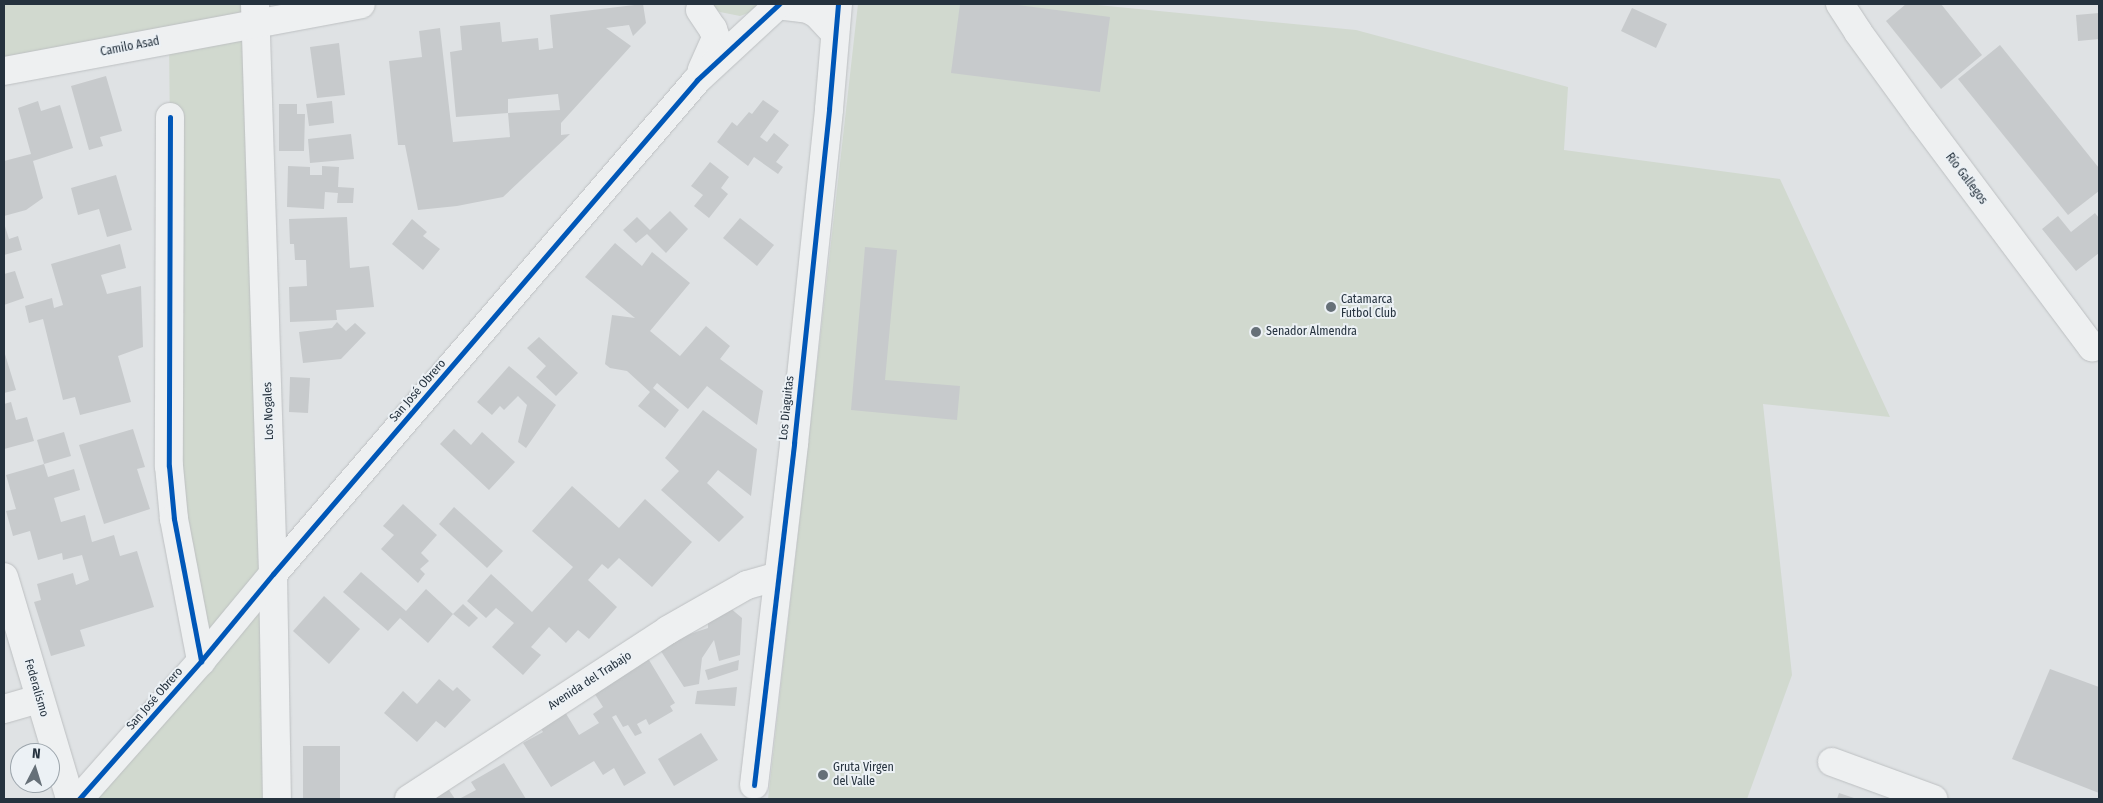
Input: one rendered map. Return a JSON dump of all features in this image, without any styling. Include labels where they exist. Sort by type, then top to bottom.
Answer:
[{"type":"street","name":"Camilo Asad","points":[[4,71],[255,13],[361,4]]},
{"type":"street","name":"Los Diaguitas","points":[[754,785],[817,225],[838,4]]},
{"type":"street","name":"Río Gallegos","points":[[1840,4],[1922,120],[2092,347],[2099,346]]},
{"type":"street","points":[[695,7],[711,19],[727,26],[738,28],[772,11],[808,9],[817,14],[835,33]]},
{"type":"street","name":"San José Obrero","points":[[695,7],[713,29],[716,38],[697,80]]},
{"type":"street","name":"San José Obrero","points":[[79,799],[201,661],[273,574],[697,80],[772,11]]},
{"type":"street","name":"Los Nogales","points":[[255,13],[273,574],[277,799]]},
{"type":"street","points":[[170,117],[169,466],[174,519],[201,661]]},
{"type":"street","name":"Avenida del Trabajo","points":[[409,799],[677,625],[747,585],[778,576]]},
{"type":"street","name":"Federalismo","points":[[4,577],[70,799]]},
{"type":"street","points":[[4,709],[39,699]]},
{"type":"street","points":[[1832,762],[1933,799]]},
{"type":"shaded area","points":[[4,4],[255,4],[277,799],[79,799],[201,661],[174,519],[169,40],[4,71]]},
{"type":"shaded area","points":[[710,4],[763,4],[754,11],[740,16],[720,12]]},
{"type":"shaded area","name":"Catamarca Futbol Club","points":[[858,4],[1087,4],[1356,30],[1568,87],[1564,150],[1780,179],[1890,417],[1763,404],[1792,675],[1747,799],[768,799]]},
{"type":"building","points":[[643,4],[646,23],[633,36],[629,25],[606,28],[631,46],[561,123],[561,135],[570,134],[503,197],[457,206],[418,210],[405,145],[398,145],[389,61],[422,57],[419,31],[440,28],[453,142],[510,137],[508,113],[456,117],[450,52],[462,50],[460,26],[500,22],[502,42],[538,38],[539,50],[553,48],[550,15]],"holes":[[[558,94],[560,110],[508,113],[508,99]]]},
{"type":"building","points":[[960,4],[1011,4],[1110,17],[1100,92],[951,73]]},
{"type":"building","points":[[1906,4],[1941,4],[1982,55],[1941,89],[1886,21]]},
{"type":"building","points":[[1632,8],[1667,24],[1656,48],[1621,31]]},
{"type":"building","points":[[2099,13],[2099,39],[2078,41],[2076,15]]},
{"type":"building","points":[[339,43],[345,95],[317,98],[310,47]]},
{"type":"building","points":[[2000,45],[2099,168],[2099,191],[2068,215],[1958,79]]},
{"type":"building","points":[[106,76],[122,131],[100,137],[103,146],[89,150],[71,86]]},
{"type":"building","points":[[763,100],[779,111],[760,137],[767,142],[774,133],[789,145],[776,162],[783,167],[778,174],[754,157],[748,166],[717,142],[732,122],[737,126],[749,112],[752,114]]},
{"type":"building","points":[[38,101],[41,111],[60,105],[73,148],[33,161],[43,198],[26,210],[4,216],[4,161],[31,154],[18,108]]},
{"type":"building","points":[[332,101],[334,123],[309,126],[306,104]]},
{"type":"building","points":[[279,104],[297,104],[297,114],[305,114],[304,151],[279,151]]},
{"type":"building","points":[[351,134],[354,159],[310,163],[308,139]]},
{"type":"building","points":[[710,162],[729,177],[721,188],[728,194],[709,218],[694,206],[703,195],[691,186]]},
{"type":"building","points":[[288,166],[310,167],[310,175],[322,175],[322,166],[339,167],[338,187],[354,188],[353,203],[337,203],[338,193],[325,192],[324,209],[287,207]]},
{"type":"building","points":[[116,175],[132,230],[107,237],[99,209],[78,215],[71,188]]},
{"type":"building","points":[[670,211],[688,229],[666,253],[647,234],[636,243],[623,230],[637,217],[650,230]]},
{"type":"building","points":[[2095,213],[2099,218],[2099,253],[2076,271],[2042,229],[2058,216],[2071,232]]},
{"type":"building","points":[[347,217],[350,268],[369,266],[374,307],[336,310],[337,320],[290,322],[289,287],[307,286],[306,260],[295,260],[294,244],[290,244],[289,219]]},
{"type":"building","points":[[740,218],[774,245],[757,266],[723,238]]},
{"type":"building","points":[[412,219],[427,232],[423,236],[440,249],[423,270],[392,244]]},
{"type":"building","points":[[4,223],[9,239],[18,236],[22,250],[4,255]]},
{"type":"building","points":[[615,243],[642,266],[652,252],[690,283],[650,331],[680,356],[706,326],[730,346],[720,359],[763,391],[757,425],[707,386],[688,409],[657,383],[653,388],[679,410],[665,428],[638,406],[650,392],[627,371],[610,368],[605,364],[612,315],[635,318],[585,277]]},
{"type":"building","points":[[120,244],[126,268],[101,275],[107,294],[141,286],[143,347],[118,356],[131,402],[80,415],[75,397],[63,400],[43,319],[29,323],[25,306],[52,298],[54,308],[63,305],[51,264]]},
{"type":"building","points":[[865,247],[897,250],[885,380],[960,386],[957,420],[851,410]]},
{"type":"building","points":[[15,271],[24,298],[4,305],[4,274]]},
{"type":"building","points":[[337,322],[346,331],[355,323],[366,333],[341,359],[303,363],[299,332],[332,328]]},
{"type":"building","points":[[539,337],[578,373],[556,396],[536,377],[546,366],[527,348]]},
{"type":"building","points":[[4,351],[16,390],[4,393]]},
{"type":"building","points":[[509,366],[556,405],[526,448],[518,442],[527,405],[518,396],[504,410],[500,406],[492,415],[477,402]]},
{"type":"building","points":[[290,377],[310,378],[308,413],[289,412]]},
{"type":"building","points":[[11,402],[16,420],[27,417],[34,441],[4,449],[4,404]]},
{"type":"building","points":[[703,410],[757,449],[751,496],[718,470],[707,483],[744,517],[719,542],[661,490],[679,471],[665,458]]},
{"type":"building","points":[[133,429],[145,467],[137,469],[150,509],[104,524],[79,445]]},
{"type":"building","points":[[454,429],[471,445],[482,432],[515,462],[489,490],[440,444]]},
{"type":"building","points":[[64,432],[71,456],[44,464],[37,440]]},
{"type":"building","points":[[44,464],[48,477],[74,469],[80,490],[54,498],[61,522],[85,515],[92,542],[114,535],[120,556],[137,551],[154,607],[80,630],[85,646],[51,656],[34,602],[41,600],[37,584],[73,573],[76,585],[89,580],[82,555],[63,560],[62,553],[38,560],[30,531],[13,536],[6,511],[16,509],[6,475]]},
{"type":"building","points":[[572,486],[619,528],[645,499],[692,542],[652,587],[619,558],[608,569],[602,564],[588,580],[617,607],[589,639],[578,630],[566,643],[549,627],[531,647],[541,655],[523,675],[492,647],[514,623],[496,608],[486,618],[467,601],[491,574],[532,612],[573,567],[532,531]]},
{"type":"building","points":[[403,504],[437,535],[421,553],[429,561],[420,569],[425,574],[418,583],[381,549],[394,535],[383,526]]},
{"type":"building","points":[[454,507],[503,551],[487,568],[439,524]]},
{"type":"building","points":[[361,572],[406,611],[426,589],[453,614],[428,643],[400,618],[388,631],[343,592]]},
{"type":"building","points":[[324,596],[360,629],[329,664],[293,631]]},
{"type":"building","points":[[463,604],[478,618],[469,627],[453,614]]},
{"type":"building","points":[[729,607],[742,618],[740,655],[719,661],[714,640],[702,658],[699,684],[684,687],[657,645],[708,628],[708,618]]},
{"type":"building","points":[[646,655],[675,703],[670,706],[673,711],[649,725],[646,719],[637,724],[642,733],[635,736],[628,725],[623,727],[616,715],[612,717],[646,773],[624,786],[614,768],[603,775],[594,761],[551,787],[523,743],[543,732],[537,722],[562,707],[579,735],[599,723],[593,714],[603,707],[591,688]]},
{"type":"building","points":[[739,660],[738,670],[708,680],[705,670]]},
{"type":"building","points":[[2050,669],[2099,687],[2099,793],[2012,759]]},
{"type":"building","points":[[439,679],[453,691],[457,687],[471,700],[445,728],[436,721],[417,742],[384,713],[403,691],[417,704]]},
{"type":"building","points":[[737,687],[735,706],[695,704],[697,691]]},
{"type":"building","points":[[701,733],[718,760],[674,786],[658,759]]},
{"type":"building","points":[[303,746],[340,746],[340,799],[303,799]]},
{"type":"building","points":[[504,763],[526,799],[459,799],[476,790],[471,782]]},
{"type":"building","points":[[449,790],[455,799],[432,799]]},
{"type":"building","points":[[1839,793],[1857,799],[1837,799]]},
{"type":"cycle path","points":[[79,799],[201,661],[273,574],[697,80],[779,4]]},
{"type":"cycle path","points":[[754,785],[794,443],[829,109],[838,4]]},
{"type":"cycle path","points":[[170,117],[169,466],[174,519],[201,661]]},
{"type":"place","name":"Catamarca Futbol Club","points":[[1331,307]]},
{"type":"place","name":"Senador Almendra","points":[[1256,332]]},
{"type":"place","name":"Gruta Virgen del Valle","points":[[823,775]]}]
